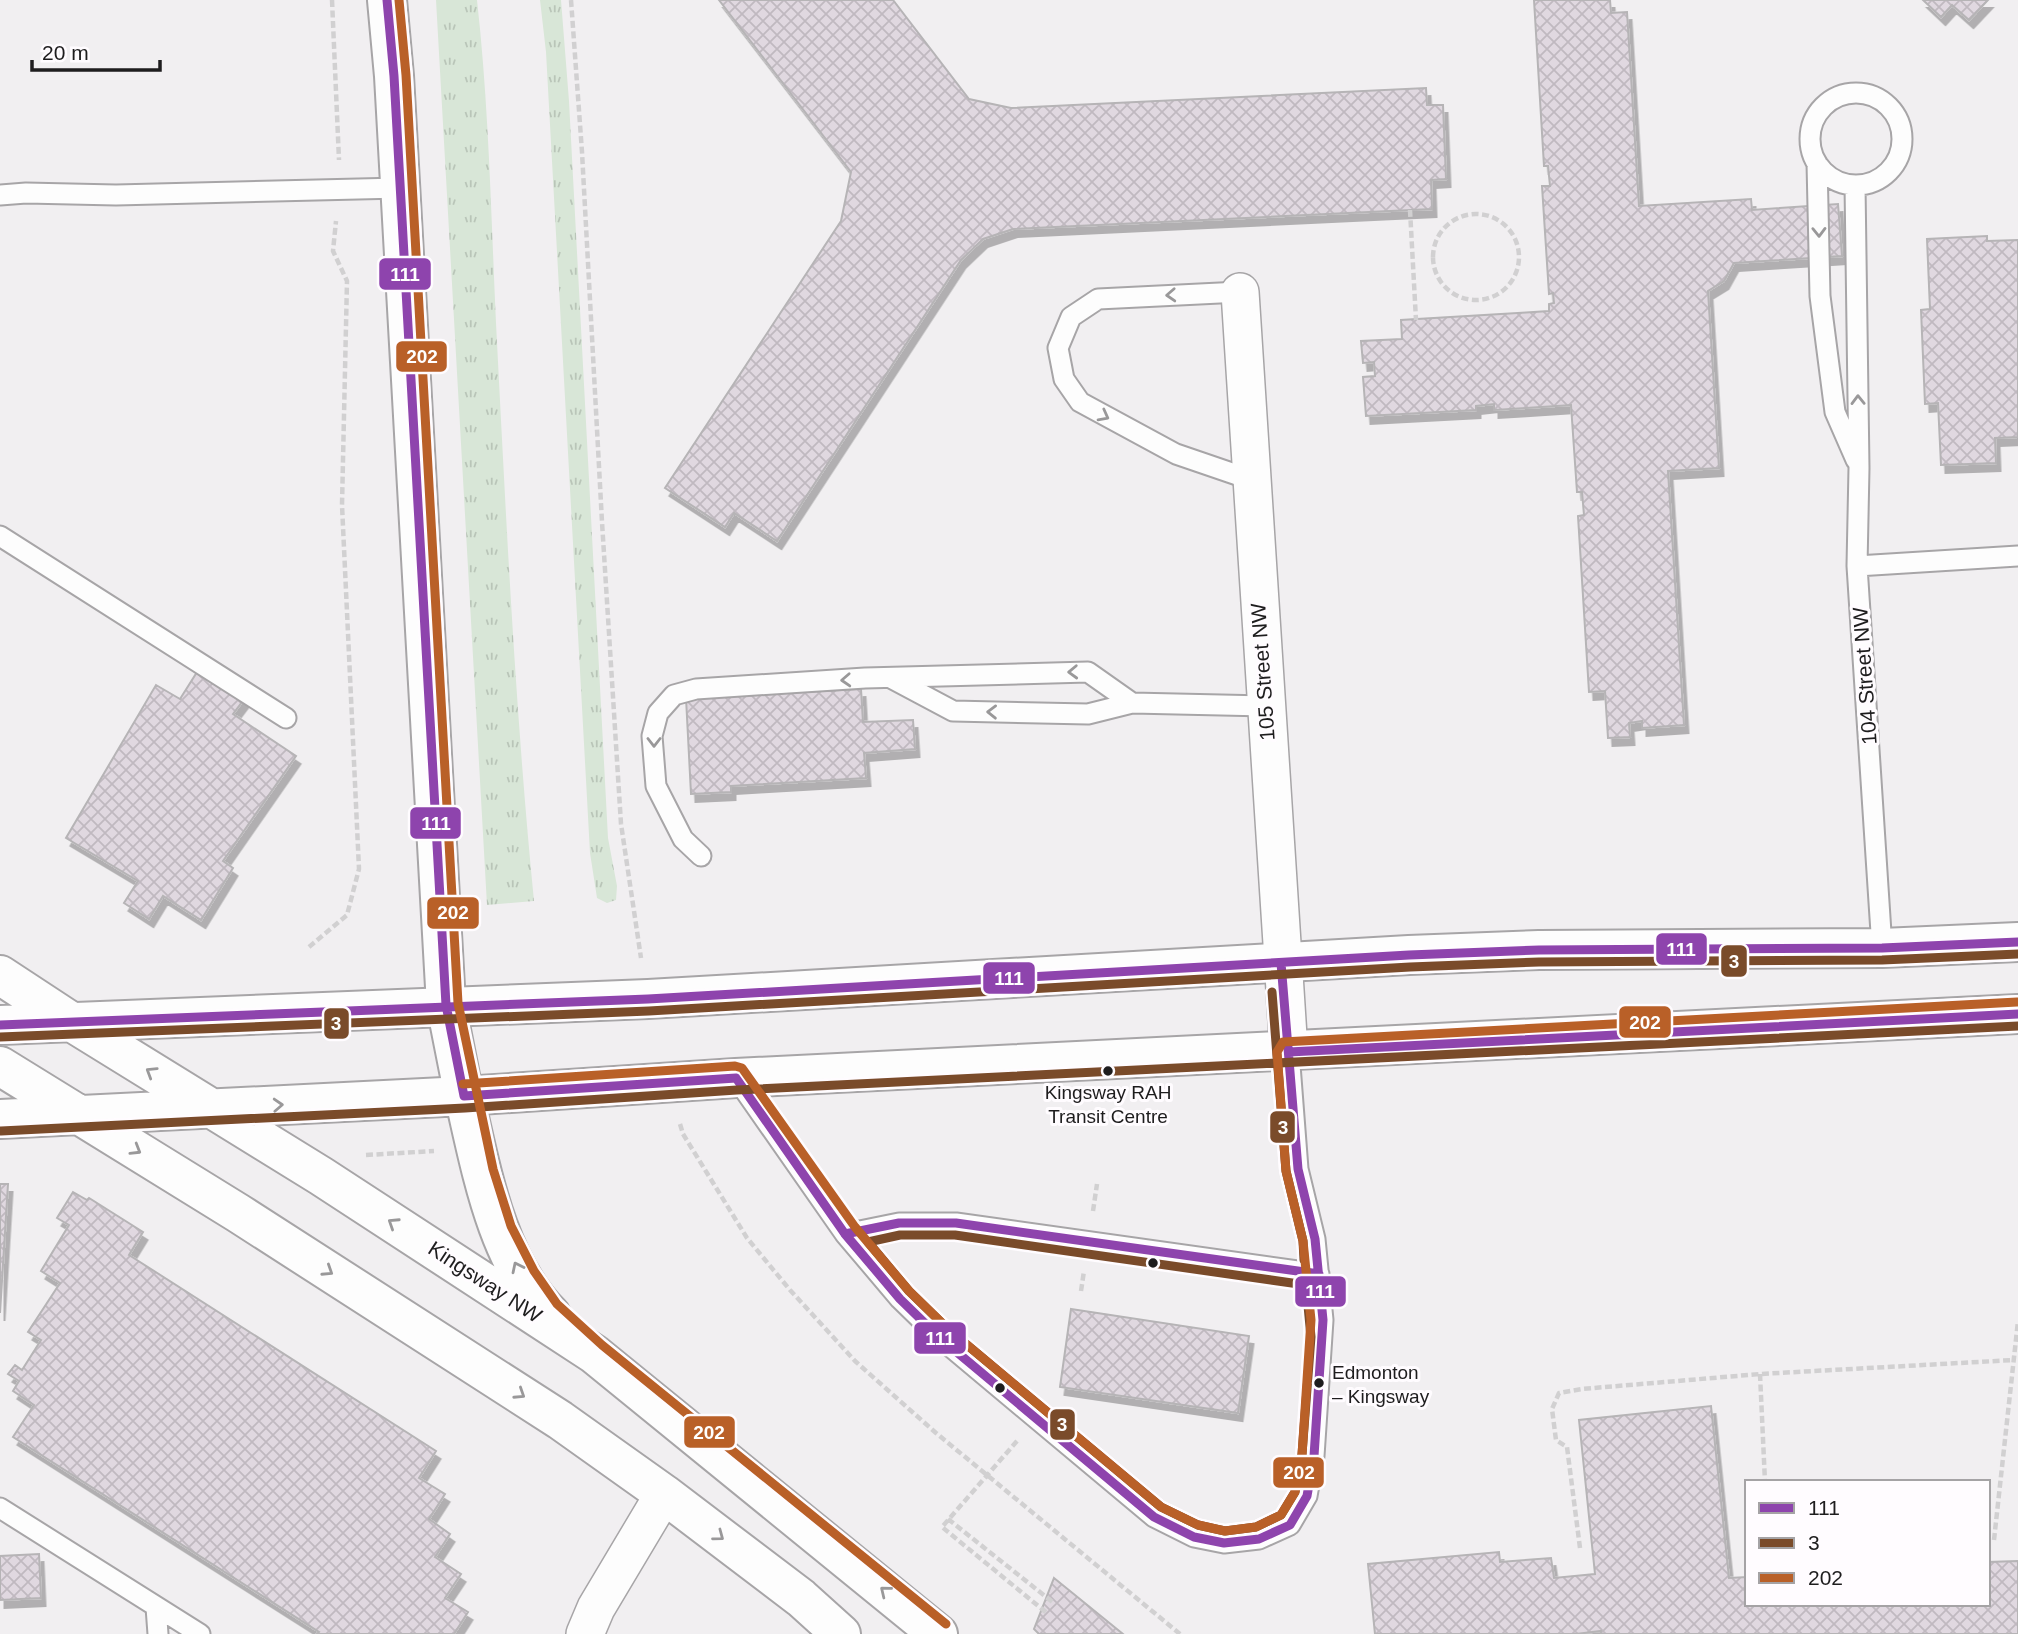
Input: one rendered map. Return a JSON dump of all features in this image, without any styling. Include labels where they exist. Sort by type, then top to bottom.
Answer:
[{"type":"main road","points":[[387,0],[446,1005],[481,1172],[500,1231],[523,1278],[548,1312],[594,1354]]},
{"type":"main road","points":[[0,1025],[446,1005],[648,999],[1539,950],[1882,948],[2018,942]]},
{"type":"main road","name":"Kingsway NW","points":[[0,975],[69,1021],[332,1184],[594,1354],[938,1634]]},
{"type":"main road","points":[[0,1119],[464,1096],[736,1078],[2018,1014]]},
{"type":"main road","points":[[0,1066],[239,1213],[537,1405],[664,1494],[801,1598],[841,1634]]},
{"type":"street","name":"105 Street NW","points":[[1240,292],[1289,1052]]},
{"type":"street","points":[[585,1634],[596,1608],[664,1494]]},
{"type":"lane","points":[[1817,163],[1827,175],[1840,182],[1855,185],[1871,183],[1884,176],[1895,165],[1901,151],[1899,122],[1891,109],[1880,99],[1866,94],[1850,94],[1836,98],[1824,107],[1815,119],[1811,133],[1812,149],[1817,163],[1820,296],[1835,412],[1859,468]]},
{"type":"lane","name":"104 Street NW","points":[[1855,185],[1859,468],[1857,566],[1882,948]]},
{"type":"lane","points":[[0,195],[400,188]]},
{"type":"lane","points":[[1240,292],[1098,299],[1072,317],[1058,348],[1064,379],[1080,402],[1176,454],[1252,481]]},
{"type":"lane","points":[[0,536],[286,718]]},
{"type":"lane","points":[[1857,566],[2018,556]]},
{"type":"lane","points":[[701,856],[683,839],[656,786],[652,736],[658,713],[674,695],[696,689],[890,678],[1088,672],[1132,703]]},
{"type":"lane","points":[[890,678],[953,711],[1088,714],[1132,703],[1265,706]]},
{"type":"lane","points":[[736,1078],[845,1234],[900,1299],[940,1338],[1154,1517],[1194,1537],[1224,1543],[1259,1539],[1290,1525],[1307,1496],[1314,1456],[1323,1337],[1319,1274],[1311,1216],[1298,1169],[1289,1052]]},
{"type":"lane","points":[[845,1234],[899,1223],[956,1223],[1319,1274]]},
{"type":"lane","points":[[0,1508],[200,1634]]},
{"type":"lane","points":[[156,1607],[158,1634]]},
{"type":"path","points":[[309,947],[347,915],[359,869],[342,505],[347,281],[334,251],[339,191],[339,132],[332,0]]},
{"type":"path","points":[[570,0],[582,152],[621,824],[648,999]]},
{"type":"path","points":[[1410,210],[1416,320]]},
{"type":"path","points":[[1472,214],[1500,220],[1510,230],[1517,244],[1517,272],[1510,284],[1500,293],[1487,300],[1473,300],[1459,298],[1447,290],[1438,279],[1433,266],[1437,238],[1445,226],[1457,218],[1472,214]]},
{"type":"path","points":[[670,1084],[683,1134],[747,1238],[790,1290],[855,1360],[986,1475],[1180,1634]]},
{"type":"path","points":[[364,1155],[445,1150]]},
{"type":"path","points":[[1994,1540],[2018,1321]]},
{"type":"path","points":[[1580,1548],[1567,1447],[1556,1440],[1552,1409],[1559,1393],[1760,1374],[2014,1360]]},
{"type":"path","points":[[1760,1374],[1765,1480]]},
{"type":"path","points":[[1037,1419],[942,1527],[1048,1614]]},
{"type":"path","points":[[948,1519],[1055,1604]]},
{"type":"green space","points":[[436,0],[477,0],[487,121],[521,757],[534,901],[487,905]]},
{"type":"green space","points":[[540,0],[561,0],[569,101],[608,838],[617,886],[616,900],[607,903],[597,898],[590,853],[546,52]]},
{"type":"building","points":[[719,0],[893,0],[969,99],[1011,108],[1426,88],[1427,105],[1443,105],[1446,179],[1431,180],[1432,209],[1013,229],[983,239],[961,260],[777,541],[734,513],[725,527],[665,488],[841,221],[851,172]]},
{"type":"building","points":[[1534,0],[1610,0],[1611,13],[1627,12],[1639,206],[1751,199],[1752,210],[1838,204],[1842,256],[1734,263],[1724,281],[1708,291],[1719,468],[1668,471],[1684,725],[1642,728],[1642,721],[1629,723],[1630,737],[1608,738],[1605,691],[1589,692],[1578,516],[1584,515],[1582,492],[1577,492],[1571,405],[1494,410],[1494,404],[1476,406],[1476,410],[1366,416],[1363,377],[1375,376],[1374,362],[1363,363],[1361,341],[1402,339],[1401,320],[1549,311],[1549,304],[1554,303],[1553,293],[1549,294],[1542,186],[1550,186],[1548,166],[1544,166]]},
{"type":"building","points":[[1923,0],[1988,0],[1969,20],[1952,5],[1941,17]]},
{"type":"building","points":[[1987,236],[1987,241],[2018,240],[2018,437],[1995,438],[1996,463],[1941,465],[1938,403],[1925,404],[1921,310],[1930,309],[1927,239]]},
{"type":"building","points":[[199,669],[245,698],[233,714],[296,756],[223,861],[233,868],[201,920],[163,896],[149,919],[124,903],[138,881],[66,838],[156,685],[180,699]]},
{"type":"building","points":[[861,689],[863,722],[913,720],[915,749],[864,753],[866,778],[731,786],[731,792],[691,794],[686,698]]},
{"type":"building","points":[[0,1184],[8,1184],[0,1313]]},
{"type":"building","points":[[73,1192],[87,1200],[89,1198],[143,1232],[129,1255],[436,1451],[419,1478],[445,1494],[429,1519],[450,1534],[435,1557],[461,1574],[445,1598],[468,1612],[454,1634],[317,1634],[319,1632],[13,1437],[34,1405],[13,1391],[19,1381],[8,1374],[15,1365],[22,1370],[41,1340],[28,1332],[60,1283],[41,1271],[69,1225],[57,1218]]},
{"type":"building","points":[[1071,1309],[1249,1336],[1238,1413],[1060,1387]]},
{"type":"building","points":[[1711,1406],[1729,1578],[1745,1577],[1745,1606],[1990,1606],[1990,1562],[2018,1561],[2018,1634],[1601,1634],[1601,1631],[1576,1634],[1375,1634],[1368,1564],[1499,1552],[1500,1562],[1551,1558],[1554,1578],[1595,1574],[1579,1420]]},
{"type":"building","points":[[39,1554],[41,1598],[0,1600],[0,1556]]},
{"type":"building","points":[[1054,1578],[1123,1634],[1039,1634],[1034,1629]]},
{"type":"transit line","name":"111","points":[[387,0],[394,76],[446,1005],[464,1096]]},
{"type":"transit line","name":"202","points":[[399,0],[406,75],[458,1003],[493,1169],[511,1226],[534,1271],[557,1304],[602,1345],[946,1624]]},
{"type":"transit line","name":"111","points":[[0,1025],[648,999],[1409,955],[1539,950],[1882,948],[2018,942]]},
{"type":"transit line","name":"3","points":[[0,1037],[649,1011],[1410,967],[1539,962],[1882,960],[2018,954]]},
{"type":"transit line","name":"111","points":[[736,1078],[845,1234],[900,1299],[940,1338],[1154,1517],[1194,1537],[1224,1543],[1259,1539],[1290,1525],[1307,1496],[1314,1456],[1323,1320],[1315,1239],[1298,1169],[1281,963]]},
{"type":"transit line","name":"3","points":[[1272,992],[1286,1171],[1303,1241],[1304,1260]]},
{"type":"transit line","name":"202","points":[[463,1084],[735,1066],[742,1068],[855,1227],[909,1291],[948,1329],[1161,1507],[1198,1525],[1225,1531],[1256,1527],[1281,1515],[1295,1492],[1302,1455],[1311,1320],[1303,1241],[1286,1171],[1277,1052],[1283,1042],[2017,1002]]},
{"type":"transit line","name":"111","points":[[1289,1052],[2018,1014]]},
{"type":"transit line","name":"3","points":[[1,1131],[465,1108],[737,1090],[2018,1026]]},
{"type":"transit line","name":"111","points":[[464,1096],[736,1078]]},
{"type":"transit line","name":"111","points":[[845,1234],[899,1223],[956,1223],[1319,1274]]},
{"type":"transit line","name":"3","points":[[900,1235],[955,1235],[1306,1285],[1311,1337],[1302,1454],[1295,1492],[1281,1515],[1256,1527],[1225,1531],[1198,1525],[1161,1507],[948,1329],[909,1291],[868,1242],[900,1235]]},
{"type":"place","name":"Kingsway RAH Transit Centre","points":[[1108,1071]]},
{"type":"place","name":"Edmonton – Kingsway","points":[[1319,1383]]}]
